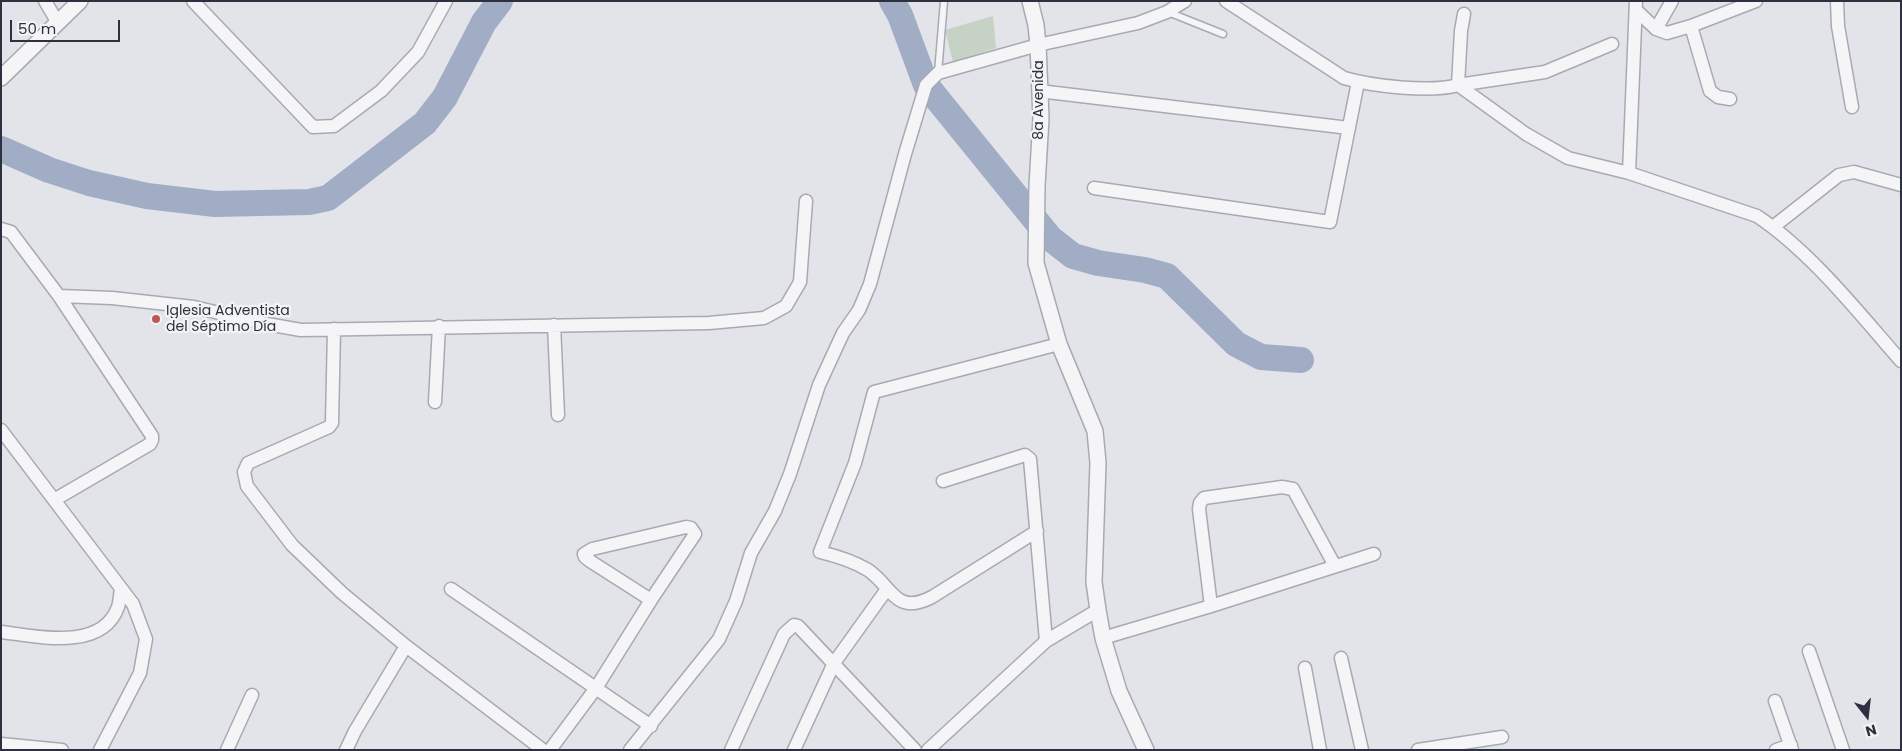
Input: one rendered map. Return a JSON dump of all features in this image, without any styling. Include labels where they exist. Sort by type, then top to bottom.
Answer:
[{"type":"street","points":[[45,1],[58,23]]},
{"type":"street","points":[[1,78],[80,1]]},
{"type":"street","points":[[193,1],[314,128],[334,126],[381,90],[418,52],[446,1]]},
{"type":"street","name":"8a Avenida","points":[[1030,1],[1036,24],[1038,45],[1041,118],[1036,263],[1060,344],[1095,431],[1098,463],[1094,582],[1098,610],[1103,638],[1119,691],[1146,750]]},
{"type":"street","points":[[630,750],[719,639],[728,622],[751,553],[775,511],[790,474],[819,385],[843,333],[859,310],[870,284],[905,154],[926,85],[938,73],[1038,45],[1138,23],[1167,12],[1184,1]]},
{"type":"street","points":[[1226,1],[1344,78],[1358,82],[1446,89],[1458,85],[1545,72],[1612,44]]},
{"type":"street","points":[[1656,29],[1672,1]]},
{"type":"street","points":[[1636,6],[1656,29],[1667,32],[1691,26],[1756,1]]},
{"type":"street","points":[[1837,1],[1838,26],[1852,107]]},
{"type":"street","points":[[1629,173],[1636,6]]},
{"type":"street","points":[[1458,85],[1460,32],[1464,14]]},
{"type":"street","points":[[1691,26],[1710,91],[1718,96],[1730,99]]},
{"type":"street","points":[[1094,188],[1330,222],[1358,82]]},
{"type":"street","points":[[1458,85],[1526,134],[1568,158],[1629,173],[1757,216],[1774,227],[1835,284],[1901,361]]},
{"type":"street","points":[[1039,91],[1349,128]]},
{"type":"street","points":[[1774,227],[1839,175],[1854,172],[1901,185]]},
{"type":"street","points":[[59,296],[112,298],[194,307],[261,323],[301,330],[439,326],[709,323],[764,318],[786,306],[800,282],[806,201]]},
{"type":"street","points":[[1,229],[11,232],[59,296],[152,436],[150,444],[54,500]]},
{"type":"street","points":[[434,402],[439,326]]},
{"type":"street","points":[[554,326],[558,415]]},
{"type":"street","points":[[334,329],[332,423],[329,427],[248,463],[244,472],[250,492],[292,545],[342,593],[406,646],[543,750]]},
{"type":"street","points":[[1037,531],[924,601],[913,604],[902,603],[893,597],[880,580],[868,570],[850,561],[820,552],[855,463],[874,392],[1060,344]]},
{"type":"street","points":[[1,430],[133,604],[146,639],[140,672],[100,750]]},
{"type":"street","points":[[943,481],[1025,455],[1030,459],[1046,641]]},
{"type":"street","points":[[1211,606],[1199,509],[1200,503],[1204,498],[1282,487],[1292,489],[1335,566]]},
{"type":"street","points":[[550,750],[596,688],[695,534],[691,528],[686,527],[592,549],[584,554],[590,561],[651,600]]},
{"type":"street","points":[[1103,638],[1374,554]]},
{"type":"street","points":[[1,632],[61,639],[90,634],[106,625],[118,608],[121,588]]},
{"type":"street","points":[[451,589],[651,726]]},
{"type":"street","points":[[794,750],[834,663],[887,589]]},
{"type":"street","points":[[928,750],[1046,641],[1098,610]]},
{"type":"street","points":[[731,750],[784,634],[794,625],[798,626],[834,663],[915,750]]},
{"type":"street","points":[[346,750],[355,731],[406,646]]},
{"type":"street","points":[[1808,651],[1843,750]]},
{"type":"street","points":[[1341,658],[1362,750]]},
{"type":"street","points":[[1305,668],[1320,750]]},
{"type":"street","points":[[227,750],[252,695]]},
{"type":"street","points":[[1775,701],[1792,747],[1776,750]]},
{"type":"street","points":[[1418,750],[1502,738]]},
{"type":"street","points":[[1,744],[62,750]]},
{"type":"lane","points":[[938,73],[944,1]]},
{"type":"lane","points":[[1167,12],[1222,34]]},
{"type":"green space","points":[[993,16],[996,48],[953,62],[945,30]]},
{"type":"waterway","points":[[1,149],[49,170],[89,183],[147,196],[215,204],[309,202],[328,198],[425,123],[445,97],[484,22],[500,1]]},
{"type":"waterway","points":[[892,1],[900,15],[926,85],[1050,238],[1073,256],[1098,263],[1145,270],[1167,276],[1236,344],[1261,357],[1301,360]]},
{"type":"place","name":"Iglesia Adventista del Séptimo Día","points":[[156,319]]}]
